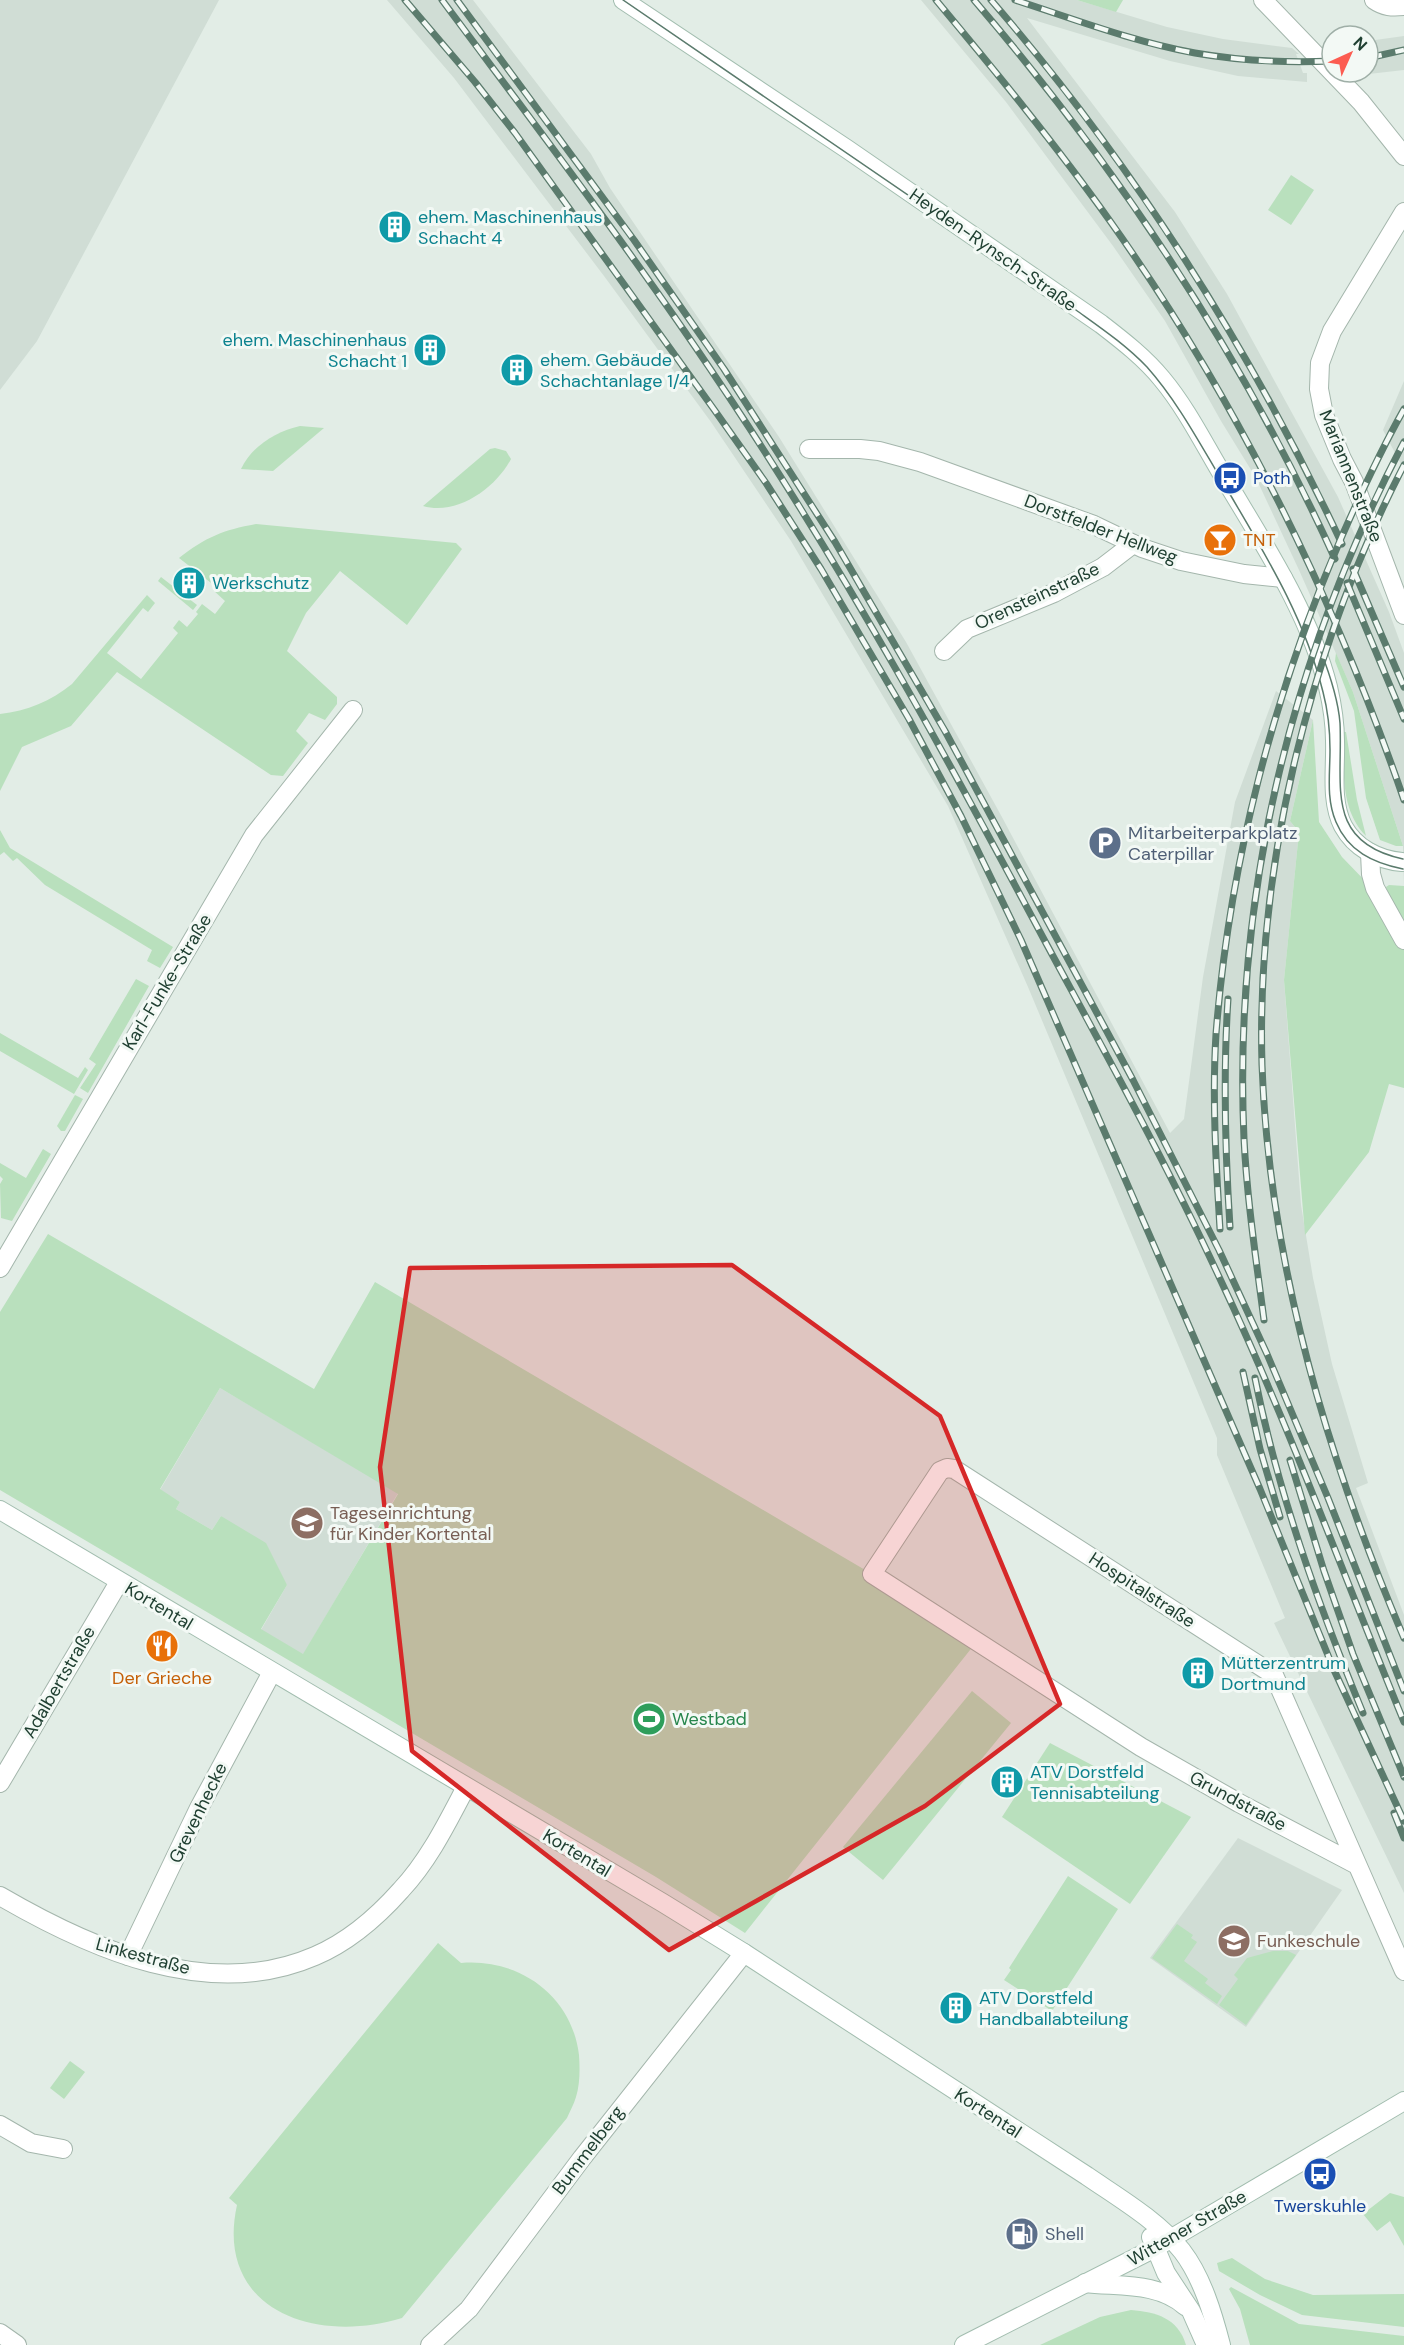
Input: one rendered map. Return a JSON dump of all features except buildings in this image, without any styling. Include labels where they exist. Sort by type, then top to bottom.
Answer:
[{"type":"street","name":"Heyden-Rynsch-Straße","points":[[623,0],[910,192],[1125,343],[1162,379],[1187,415],[1283,578]]},
{"type":"street","points":[[1263,0],[1282,6],[1404,156]]},
{"type":"street","points":[[1374,0],[1381,5],[1404,6]]},
{"type":"street","name":"Mariannenstraße","points":[[1404,212],[1332,331],[1320,363],[1319,389],[1324,415],[1354,482],[1404,615]]},
{"type":"street","name":"Dorstfelder Hellweg","points":[[809,449],[879,451],[920,462],[1094,525],[1133,544],[1182,561],[1244,574],[1283,578]]},
{"type":"street","name":"Orensteinstraße","points":[[944,651],[968,628],[1054,593],[1103,567],[1133,544]]},
{"type":"street","points":[[1283,578],[1315,648],[1333,708],[1337,811],[1350,835],[1370,853],[1386,860],[1402,862]]},
{"type":"street","name":"Karl-Funke-Straße","points":[[0,1268],[254,835],[353,710]]},
{"type":"street","points":[[1370,853],[1371,874],[1375,888],[1404,940]]},
{"type":"street","name":"Hospitalstraße","points":[[872,1574],[934,1478],[943,1469],[954,1469],[1274,1675],[1355,1863]]},
{"type":"street","name":"Kortental","points":[[0,1510],[744,1953],[1087,2176],[1142,2215],[1163,2244],[1189,2262],[1208,2301],[1221,2345]]},
{"type":"street","name":"Grundstraße","points":[[872,1574],[1170,1764],[1355,1863]]},
{"type":"street","name":"Adalbertstraße","points":[[0,1783],[119,1581]]},
{"type":"street","name":"Grevenhecke","points":[[128,1956],[199,1808],[272,1672]]},
{"type":"street","name":"Linkestraße","points":[[0,1896],[67,1933],[128,1956],[183,1970],[237,1973],[283,1967],[315,1956],[362,1927],[402,1890],[435,1845],[466,1787]]},
{"type":"street","points":[[1355,1863],[1404,1971]]},
{"type":"street","name":"Bummelberg","points":[[430,2345],[469,2309],[582,2158],[744,1953]]},
{"type":"street","name":"Wittener Straße","points":[[964,2345],[1163,2244],[1404,2101]]},
{"type":"street","points":[[0,2125],[32,2143],[63,2149]]},
{"type":"street","name":"Kortental","points":[[1163,2244],[1166,2272],[1191,2311],[1206,2345]]},
{"type":"street","points":[[1085,2283],[1150,2288],[1177,2299],[1191,2311]]},
{"type":"street","points":[[0,2333],[17,2345]]},
{"type":"highlighted area","points":[[732,1265],[940,1416],[1060,1704],[925,1806],[669,1950],[412,1751],[380,1467],[410,1268]]},
{"type":"shaded area","points":[[0,0],[219,0],[37,341],[0,390]]},
{"type":"shaded area","points":[[387,0],[473,0],[591,154],[610,188],[779,437],[906,642],[1170,1133],[1184,1119],[1203,977],[1235,802],[1276,691],[1313,720],[1290,821],[1299,832],[1284,980],[1301,1205],[1313,1278],[1332,1364],[1368,1483],[1356,1488],[1404,1615],[1404,1893],[1274,1623],[1285,1618],[1217,1455],[1217,1438],[1028,987],[948,806],[791,541],[711,422],[454,78]]},
{"type":"shaded area","points":[[921,0],[1077,0],[1167,27],[1223,39],[1292,48],[1299,54],[1296,54],[1303,73],[1307,73],[1307,82],[1238,76],[1170,61],[1027,18],[1175,212],[1227,294],[1338,497],[1389,612],[1404,653],[1404,886],[1403,846],[1353,692],[1256,478],[1165,321],[1113,246],[1006,102]]},
{"type":"shaded area","points":[[1404,36],[1404,70],[1380,73],[1380,39]]},
{"type":"shaded area","points":[[1404,381],[1404,470],[1383,430]]},
{"type":"shaded area","name":"Tageseinrichtung für Kinder Kortental","points":[[220,1388],[398,1493],[303,1655],[261,1630],[287,1585],[221,1516],[212,1530],[176,1509],[180,1502],[160,1490]]},
{"type":"shaded area","name":"Funkeschule","points":[[1238,1838],[1342,1890],[1246,2027],[1150,1958]]},
{"type":"green space","points":[[1077,0],[1123,0],[1116,12]]},
{"type":"green space","points":[[1291,175],[1314,190],[1291,225],[1268,210]]},
{"type":"green space","points":[[300,426],[324,428],[273,471],[241,469],[251,453],[265,441]]},
{"type":"green space","points":[[490,449],[506,451],[511,459],[496,480],[486,489],[462,503],[449,507],[423,506]]},
{"type":"green space","points":[[256,524],[456,543],[462,549],[407,625],[340,571],[306,613],[287,651],[337,697],[337,704],[325,720],[309,713],[296,731],[308,743],[283,776],[271,775],[117,672],[71,726],[22,747],[0,791],[0,714],[38,704],[72,684],[147,595],[155,603],[148,612],[143,608],[107,653],[141,679],[178,633],[173,628],[179,620],[187,627],[198,614],[196,612],[202,604],[215,614],[225,601],[213,590],[215,586],[179,558],[215,535]]},
{"type":"green space","points":[[161,577],[197,605],[193,610],[158,581]]},
{"type":"green space","points":[[1336,653],[1353,692],[1403,846],[1380,840],[1366,798],[1354,711],[1335,661]]},
{"type":"green space","points":[[1313,720],[1319,822],[1342,857],[1369,885],[1398,934],[1404,950],[1404,1088],[1389,1084],[1369,1152],[1305,1235],[1284,980],[1299,832],[1290,821]]},
{"type":"green space","points":[[1344,732],[1346,732],[1357,800],[1366,836],[1357,825],[1347,801],[1344,774]]},
{"type":"green space","points":[[0,830],[10,848],[173,947],[160,968],[147,961],[152,950],[45,885],[17,858],[13,861],[4,852],[0,855]]},
{"type":"green space","points":[[1389,885],[1404,886],[1404,921],[1387,891],[1386,887]]},
{"type":"green space","points":[[136,979],[149,986],[88,1093],[80,1088],[96,1064],[89,1059]]},
{"type":"green space","points":[[0,1033],[78,1078],[85,1067],[88,1070],[74,1094],[0,1051]]},
{"type":"green space","points":[[75,1095],[83,1099],[65,1131],[61,1131],[57,1126]]},
{"type":"green space","points":[[43,1149],[51,1154],[12,1221],[1,1218],[0,1184],[3,1179],[0,1176],[0,1163],[26,1178]]},
{"type":"green space","points":[[48,1234],[314,1389],[375,1282],[872,1574],[974,1645],[745,1933],[656,1877],[0,1490],[0,1312]],"holes":[[[220,1388],[398,1494],[303,1654],[261,1629],[287,1585],[266,1543],[221,1516],[212,1530],[176,1509],[180,1502],[160,1489]]]},
{"type":"green space","points":[[972,1691],[1011,1723],[883,1880],[843,1847]]},
{"type":"green space","points":[[1050,1743],[1191,1817],[1130,1904],[1002,1817]]},
{"type":"green space","points":[[1068,1876],[1118,1909],[1052,2011],[1004,1980],[1011,1970],[1009,1968]]},
{"type":"green space","points":[[1177,1924],[1193,1935],[1191,1938],[1197,1942],[1184,1961],[1208,1979],[1205,1983],[1222,1996],[1217,2004],[1152,1958]]},
{"type":"green space","points":[[438,1943],[461,1963],[483,1963],[522,1974],[540,1985],[554,1999],[566,2015],[579,2055],[580,2071],[575,2100],[567,2118],[402,2318],[369,2325],[336,2326],[305,2322],[278,2311],[256,2294],[241,2270],[234,2241],[237,2205],[229,2198]]},
{"type":"green space","points":[[1273,1951],[1288,1951],[1296,1955],[1246,2025],[1219,2005],[1238,1979],[1234,1975],[1247,1958]]},
{"type":"green space","points":[[70,2061],[85,2072],[64,2099],[50,2088]]},
{"type":"green space","points":[[1390,2193],[1404,2197],[1404,2246],[1390,2221],[1377,2231],[1363,2214]]},
{"type":"green space","points":[[1232,2258],[1265,2279],[1313,2295],[1404,2294],[1404,2327],[1302,2315],[1260,2295],[1219,2271],[1217,2263]]},
{"type":"green space","points":[[1231,2287],[1299,2324],[1404,2336],[1404,2345],[1250,2345],[1240,2309],[1229,2289]]},
{"type":"green space","points":[[1131,2310],[1165,2318],[1178,2328],[1186,2345],[1040,2345],[1100,2317]]},
{"type":"tram line","points":[[623,0],[1076,310],[1122,344],[1147,367],[1179,409],[1239,509],[1281,584],[1305,636],[1326,706],[1330,743],[1330,795],[1333,813],[1341,832],[1347,841],[1363,854],[1403,869]]},
{"type":"tram line","points":[[1321,652],[1339,714],[1340,789],[1349,825],[1360,839],[1378,851],[1403,859]]},
{"type":"railway","points":[[405,0],[515,133],[766,483],[821,569],[909,719],[961,816],[1021,940],[1260,1489],[1334,1670],[1404,1821]]},
{"type":"railway","points":[[442,0],[627,250],[733,403],[857,603],[973,807],[1201,1238],[1270,1390],[1404,1722]]},
{"type":"railway","points":[[457,0],[634,240],[724,369],[835,542],[945,731],[1133,1080],[1219,1250],[1267,1354],[1328,1498],[1404,1691]]},
{"type":"railway","points":[[936,0],[1025,109],[1110,221],[1156,288],[1199,357],[1278,500],[1313,574],[1346,648],[1404,800]]},
{"type":"railway","points":[[974,0],[1079,130],[1174,267],[1219,337],[1260,410],[1335,559]]},
{"type":"railway","points":[[991,0],[1092,126],[1140,192],[1185,260],[1268,399],[1342,544]]},
{"type":"railway","points":[[1015,0],[1127,36],[1195,53],[1264,61],[1320,61]]},
{"type":"railway","points":[[1380,55],[1404,50]]},
{"type":"railway","points":[[1220,1229],[1214,1107],[1216,1034],[1222,970],[1232,906],[1258,780],[1295,656],[1318,595],[1364,488],[1404,409]]},
{"type":"railway","points":[[1264,1320],[1245,1162],[1243,1048],[1248,957],[1260,868],[1278,780],[1301,693],[1330,607],[1364,524],[1404,442]]},
{"type":"railway","points":[[1404,465],[1371,534],[1342,606],[1317,680],[1296,756],[1280,833],[1269,911],[1263,988],[1262,1065],[1267,1139],[1276,1212],[1307,1358],[1350,1500],[1404,1638]]},
{"type":"railway","points":[[1353,569],[1404,687]]},
{"type":"railway","points":[[1347,583],[1404,719]]},
{"type":"railway","points":[[1228,999],[1225,1113],[1230,1227]]},
{"type":"railway","points":[[1243,1372],[1260,1449],[1280,1517]]},
{"type":"railway","points":[[1255,1378],[1287,1506],[1330,1631],[1363,1713]]},
{"type":"railway","points":[[1290,1460],[1324,1571],[1353,1654],[1404,1777]]},
{"type":"railway","points":[[1394,1813],[1404,1838]]},
{"type":"place","name":"ehem. Maschinenhaus Schacht 4","points":[[395,227]]},
{"type":"place","name":"ehem. Maschinenhaus Schacht 1","points":[[430,350]]},
{"type":"place","name":"ehem. Gebäude Schachtanlage 1/4","points":[[517,370]]},
{"type":"place","name":"Poth","points":[[1230,478]]},
{"type":"place","name":"TNT","points":[[1220,540]]},
{"type":"place","name":"Werkschutz","points":[[189,583]]},
{"type":"place","name":"Mitarbeiterparkplatz Caterpillar","points":[[1105,843]]},
{"type":"place","name":"Tageseinrichtung für Kinder Kortental","points":[[307,1523]]},
{"type":"place","name":"Der Grieche","points":[[162,1646]]},
{"type":"place","name":"Mütterzentrum Dortmund","points":[[1198,1673]]},
{"type":"place","name":"Westbad","points":[[649,1719]]},
{"type":"place","name":"ATV Dorstfeld Tennisabteilung","points":[[1007,1782]]},
{"type":"place","name":"Funkeschule","points":[[1234,1941]]},
{"type":"place","name":"ATV Dorstfeld Handballabteilung","points":[[956,2008]]},
{"type":"place","name":"Twerskuhle","points":[[1320,2174]]},
{"type":"place","name":"Shell","points":[[1022,2234]]}]
